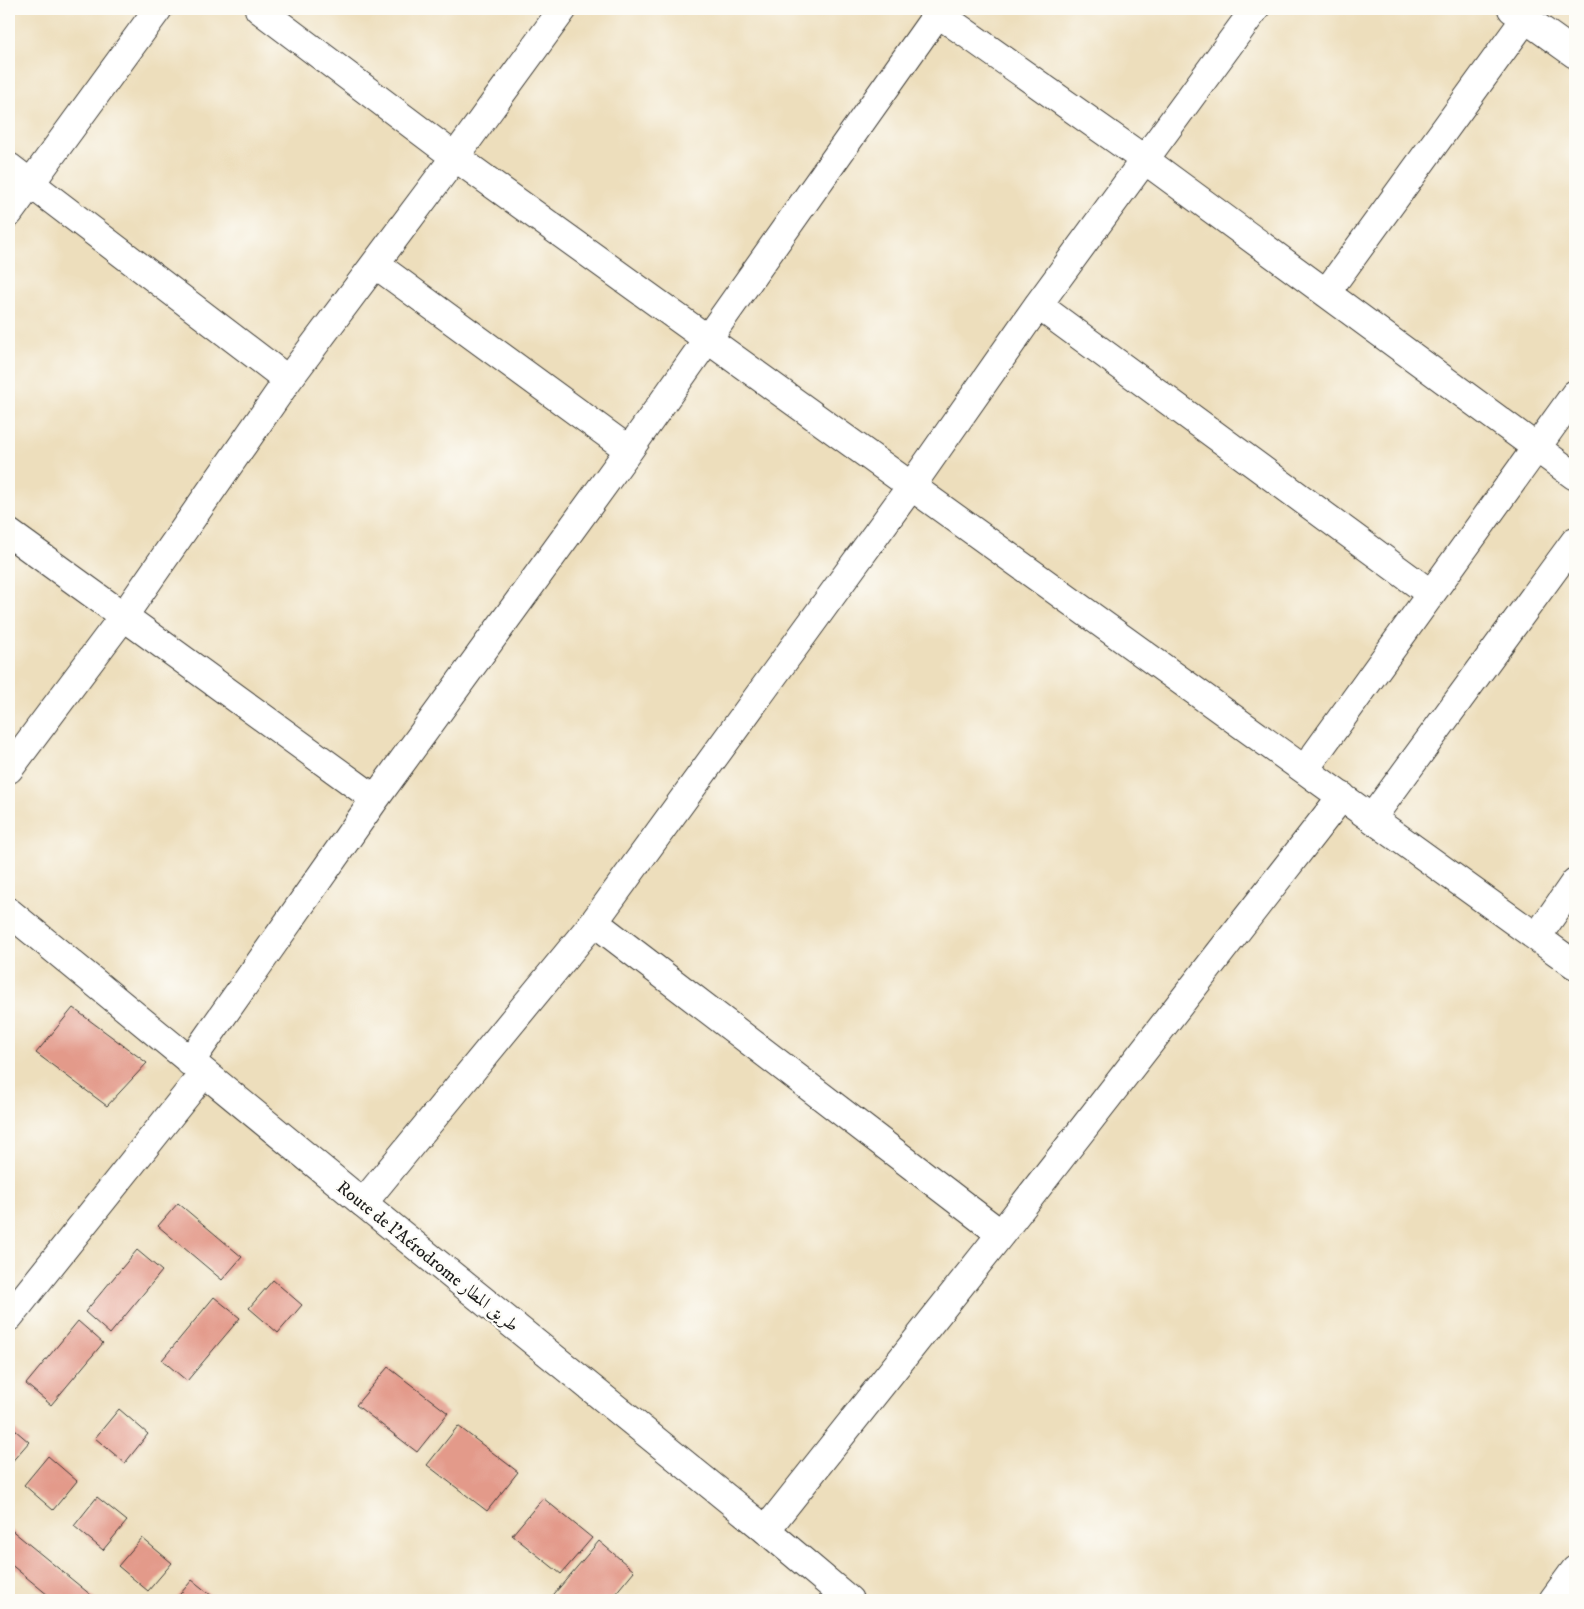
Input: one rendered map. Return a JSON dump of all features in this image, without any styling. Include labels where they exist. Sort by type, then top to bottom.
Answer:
[{"type":"street","points":[[9,213],[158,9]]},
{"type":"street","points":[[259,9],[455,157],[1575,965]]},
{"type":"street","points":[[9,769],[123,617],[288,380],[563,9]]},
{"type":"street","points":[[363,1203],[594,922],[912,485],[1038,305],[1255,9]]},
{"type":"street","points":[[9,1318],[197,1067],[375,799],[629,450],[937,10],[1575,476]]},
{"type":"street","points":[[1326,293],[1519,14],[1575,54]]},
{"type":"street","points":[[9,167],[288,380]]},
{"type":"street","points":[[375,264],[629,450]]},
{"type":"street","points":[[1038,305],[1431,594]]},
{"type":"street","points":[[1305,769],[1575,394]]},
{"type":"street","points":[[9,533],[375,799]]},
{"type":"street","points":[[1372,818],[1575,541]]},
{"type":"street","points":[[766,1530],[1002,1234],[1342,796]]},
{"type":"street","points":[[1537,937],[1575,882]]},
{"type":"street","name":"Route de l'Aérodrome طريق المطار","points":[[9,912],[363,1203],[766,1530],[849,1600]]},
{"type":"street","points":[[594,922],[1002,1234]]},
{"type":"street","points":[[1553,1600],[1575,1570]]},
{"type":"building","points":[[73,1008],[147,1063],[107,1106],[36,1053]]},
{"type":"building","points":[[178,1203],[242,1257],[222,1280],[158,1226]]},
{"type":"building","points":[[137,1250],[162,1271],[110,1334],[85,1312]]},
{"type":"building","points":[[273,1280],[302,1305],[278,1333],[249,1308]]},
{"type":"building","points":[[214,1297],[240,1318],[187,1381],[162,1360]]},
{"type":"building","points":[[78,1321],[103,1343],[51,1405],[26,1384]]},
{"type":"building","points":[[388,1367],[448,1413],[417,1452],[356,1405]]},
{"type":"building","points":[[119,1409],[148,1434],[125,1463],[95,1438]]},
{"type":"building","points":[[9,1425],[29,1442],[9,1465]]},
{"type":"building","points":[[458,1426],[518,1472],[487,1511],[427,1465]]},
{"type":"building","points":[[48,1456],[77,1481],[53,1510],[24,1485]]},
{"type":"building","points":[[97,1497],[127,1521],[103,1550],[74,1526]]},
{"type":"building","points":[[543,1498],[592,1538],[561,1574],[512,1535]]},
{"type":"building","points":[[9,1528],[97,1600],[54,1600],[9,1563]]},
{"type":"building","points":[[142,1538],[172,1563],[148,1591],[118,1566]]},
{"type":"building","points":[[599,1541],[634,1571],[610,1600],[549,1600]]},
{"type":"building","points":[[192,1580],[217,1600],[175,1600]]}]
